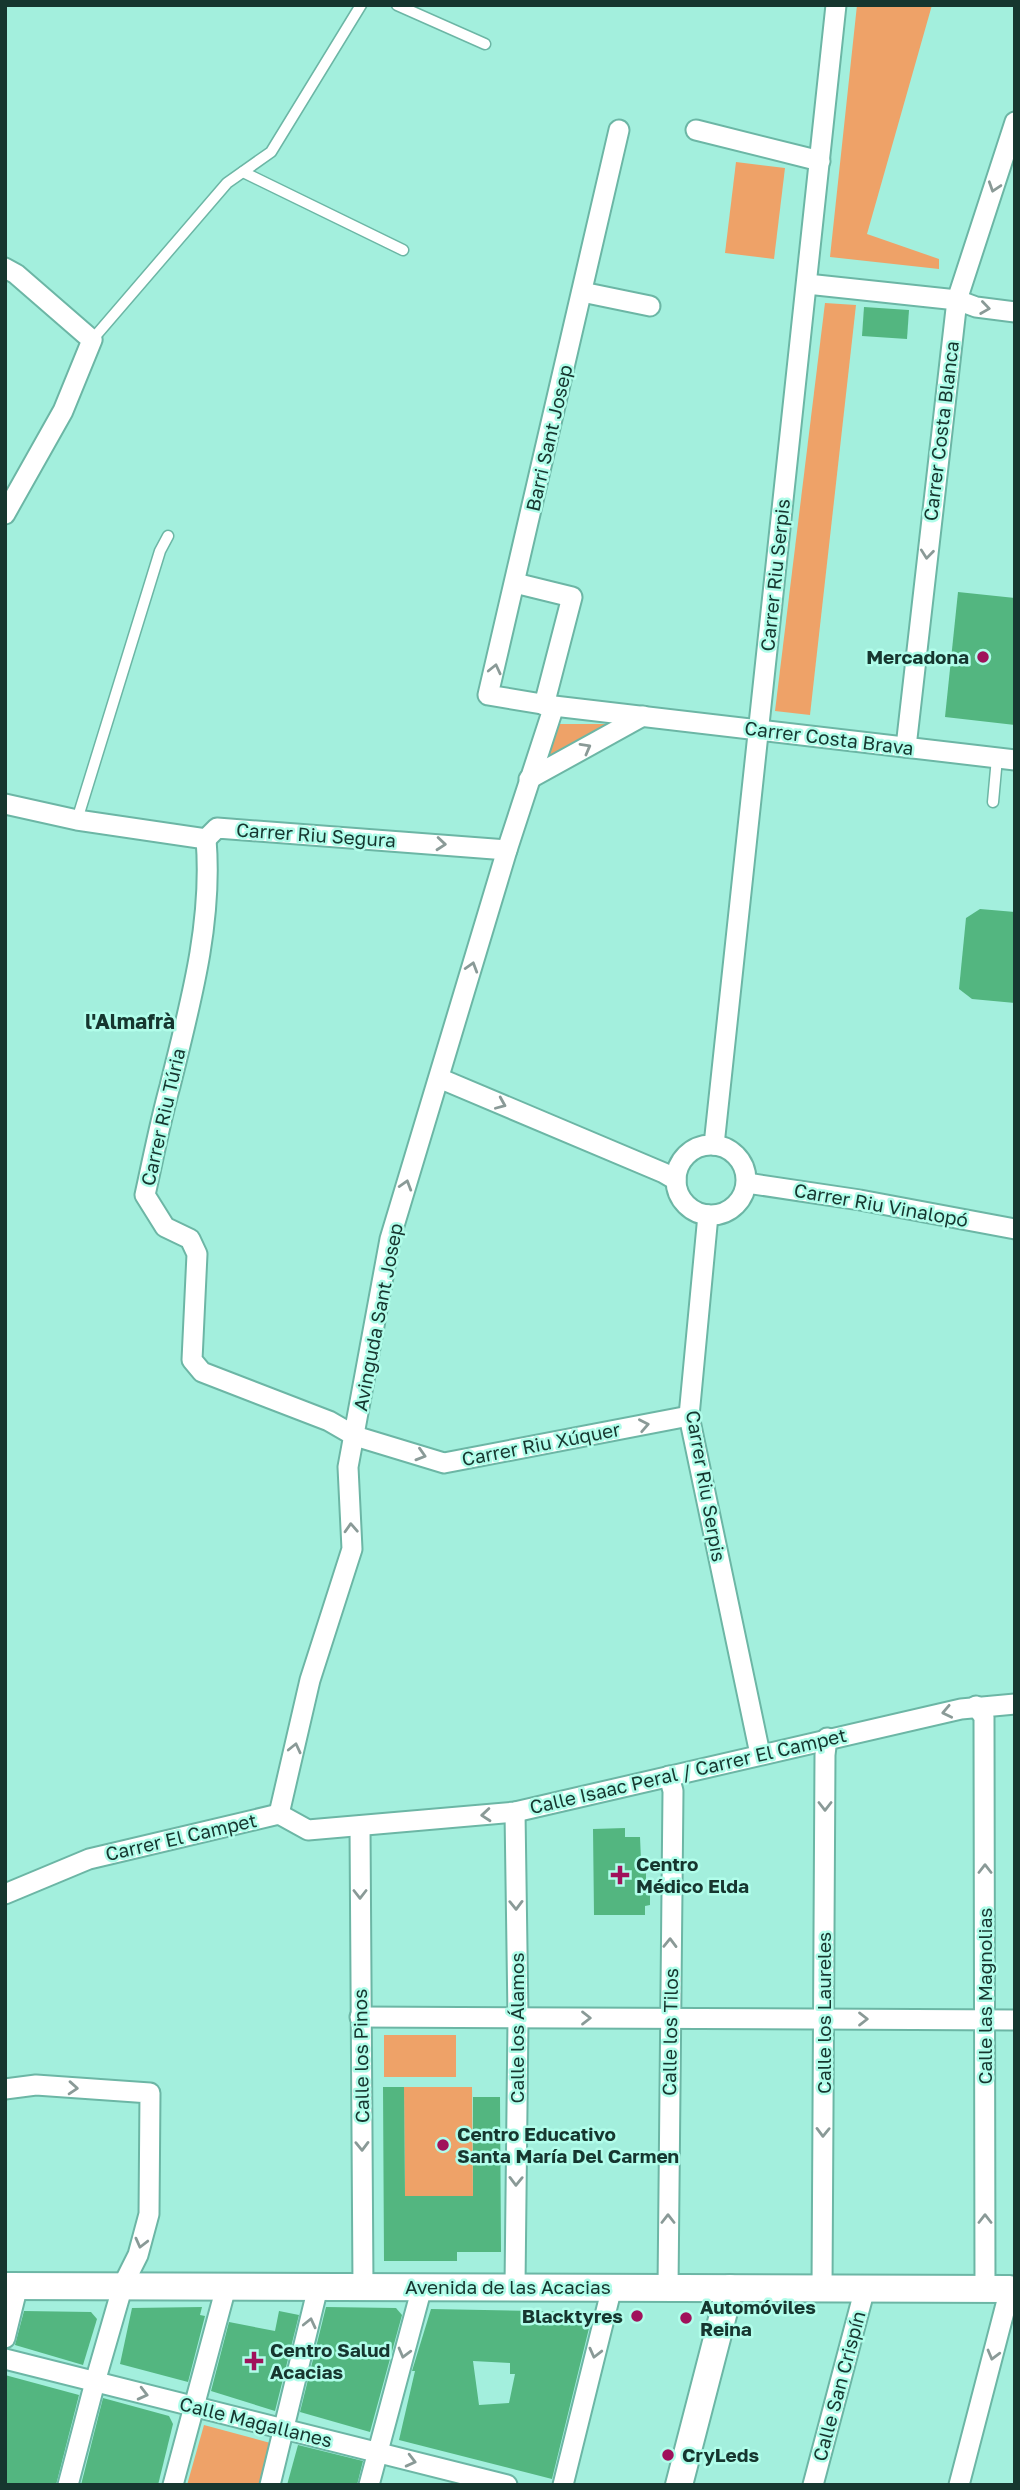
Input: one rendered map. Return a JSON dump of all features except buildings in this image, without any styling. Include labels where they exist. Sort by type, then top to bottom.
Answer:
[{"type":"street","name":"Carrer Riu Serpis","points":[[714,1145],[836,5]]},
{"type":"street","name":"Carrer Costa Blanca","points":[[905,747],[957,300],[1015,122]]},
{"type":"street","name":"Barri Sant Josep","points":[[549,706],[488,695],[620,130]]},
{"type":"street","points":[[696,130],[820,161]]},
{"type":"street","points":[[5,268],[16,274],[92,340],[63,411],[5,514]]},
{"type":"street","points":[[807,284],[957,300],[976,307],[1015,312]]},
{"type":"street","points":[[582,292],[650,306]]},
{"type":"street","points":[[515,583],[572,597],[549,706]]},
{"type":"street","name":"Carrer Costa Brava","points":[[549,706],[1006,759]]},
{"type":"street","name":"Avinguda Sant Josep","points":[[279,1814],[310,1681],[352,1549],[348,1467],[390,1239],[549,706]]},
{"type":"street","points":[[529,779],[643,716]]},
{"type":"street","name":"Carrer Riu Segura","points":[[5,804],[77,820],[206,839],[217,828],[507,850]]},
{"type":"street","name":"Carrer Riu Túria","points":[[206,839],[209,872],[196,979],[145,1195],[165,1227],[190,1239],[197,1254],[192,1360],[202,1373],[329,1421],[355,1436]]},
{"type":"street","points":[[438,1081],[446,1081],[676,1180]]},
{"type":"street","points":[[714,1145],[734,1153],[741,1161],[747,1183],[738,1203],[730,1210],[708,1215],[689,1208],[677,1191],[676,1180],[677,1169],[683,1158],[702,1146],[714,1145]]},
{"type":"street","name":"Carrer Riu Vinalopó","points":[[747,1183],[1015,1229]]},
{"type":"street","name":"Carrer Riu Serpis","points":[[708,1215],[689,1416],[760,1754]]},
{"type":"street","name":"Carrer Riu Xúquer","points":[[355,1436],[444,1462],[689,1416]]},
{"type":"street","name":"Calle Isaac Peral / Carrer El Campet","points":[[360,1825],[515,1812],[827,1738],[976,1706],[1015,1704]]},
{"type":"street","name":"Calle las Magnolias","points":[[959,2485],[1006,2288],[985,2020],[984,1717],[976,1706]]},
{"type":"street","name":"Calle los Laureles","points":[[822,2288],[827,1738]]},
{"type":"street","name":"Calle los Tilos","points":[[668,2288],[673,1791],[669,1776]]},
{"type":"street","name":"Calle los Álamos","points":[[515,1812],[518,2018],[515,2286]]},
{"type":"street","name":"Carrer El Campet","points":[[5,1894],[89,1858],[279,1814],[308,1830],[360,1825]]},
{"type":"street","name":"Calle los Pinos","points":[[360,1825],[363,2287]]},
{"type":"street","points":[[360,2017],[1015,2020]]},
{"type":"street","points":[[5,2089],[36,2085],[150,2093],[149,2214],[95,2382],[68,2485]]},
{"type":"street","points":[[5,2338],[12,2286]]},
{"type":"street","name":"Avenida de las Acacias","points":[[12,2286],[1006,2288]]},
{"type":"street","points":[[173,2485],[226,2287]]},
{"type":"street","points":[[270,2485],[318,2287]]},
{"type":"street","points":[[369,2485],[422,2287]]},
{"type":"street","points":[[564,2485],[612,2287]]},
{"type":"street","points":[[679,2485],[730,2288]]},
{"type":"street","name":"Calle San Crispín","points":[[813,2485],[865,2288]]},
{"type":"street","name":"Calle Magallanes","points":[[5,2359],[507,2485]]},
{"type":"lane","points":[[92,340],[227,183],[271,152],[360,5]]},
{"type":"lane","points":[[397,5],[485,44]]},
{"type":"lane","points":[[243,172],[403,250]]},
{"type":"lane","points":[[77,820],[160,551],[168,536]]},
{"type":"lane","points":[[993,802],[1006,759]]},
{"type":"shaded area","points":[[857,5],[932,5],[867,234],[939,259],[939,269],[830,257]]},
{"type":"shaded area","points":[[736,162],[785,168],[774,259],[725,253]]},
{"type":"shaded area","points":[[825,303],[856,305],[810,715],[775,711]]},
{"type":"shaded area","points":[[557,724],[610,724],[547,763]]},
{"type":"shaded area","points":[[384,2035],[456,2035],[456,2077],[384,2077]]},
{"type":"shaded area","points":[[404,2087],[472,2087],[473,2196],[405,2196]]},
{"type":"shaded area","points":[[204,2425],[274,2444],[263,2485],[187,2485]]},
{"type":"place","name":"Mercadona","points":[[983,657]]},
{"type":"place","name":"Centro Médico Elda","points":[[620,1875]]},
{"type":"place","name":"Centro Educativo Santa María Del Carmen","points":[[443,2145]]},
{"type":"place","name":"Blacktyres","points":[[637,2316]]},
{"type":"place","name":"Automóviles Reina","points":[[686,2318]]},
{"type":"place","name":"Centro Salud Acacias","points":[[254,2361]]},
{"type":"place","name":"CryLeds","points":[[668,2455]]},
{"type":"district","name":"l'Almafrà","points":[[130,1022]]}]
